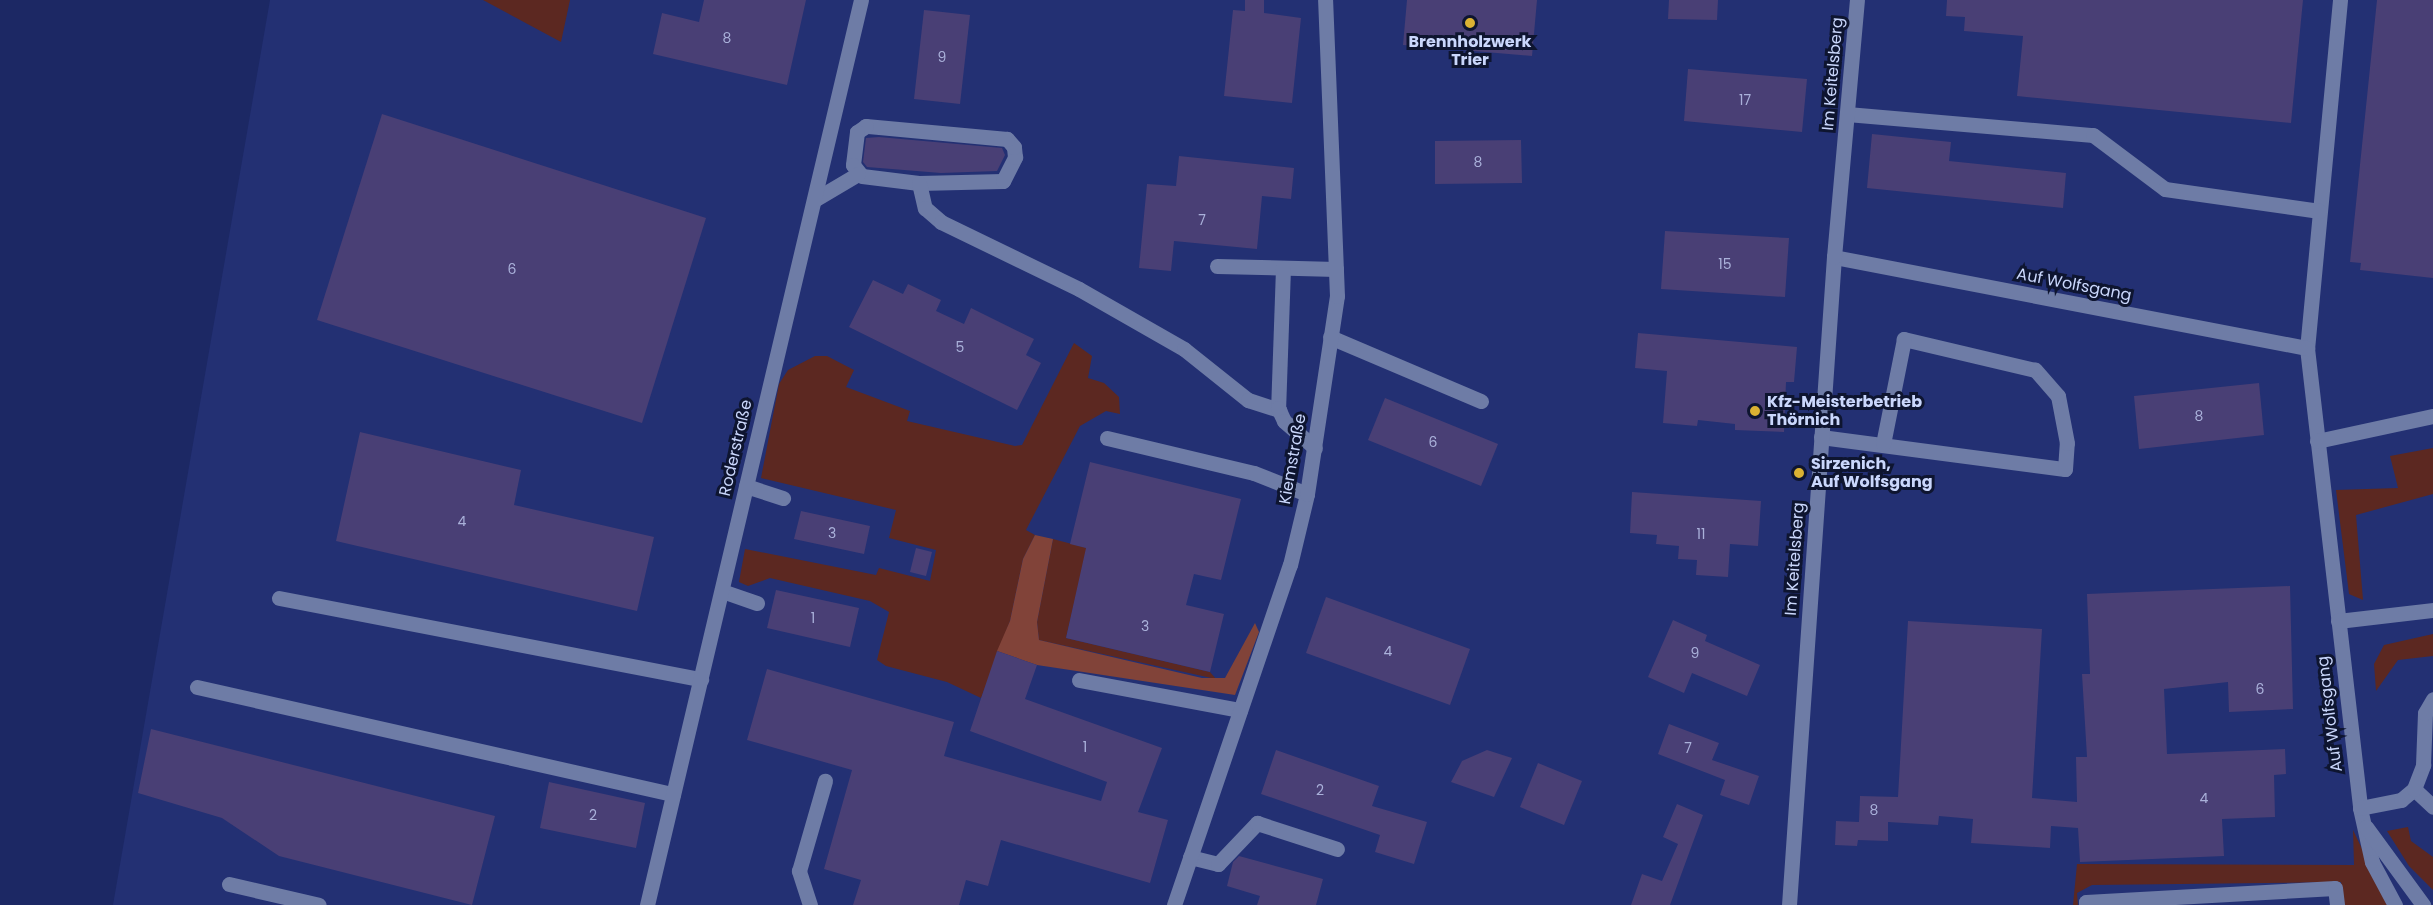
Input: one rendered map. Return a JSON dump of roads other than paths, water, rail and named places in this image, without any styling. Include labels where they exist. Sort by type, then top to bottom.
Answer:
[{"type":"street","name":"Roderstraße","points":[[647,905],[861,0]]},
{"type":"street","name":"Kiemstraße","points":[[1174,905],[1290,565],[1315,448],[1329,337],[1337,296],[1325,0]]},
{"type":"street","name":"Im Keitelsberg","points":[[1789,905],[1834,257],[1857,0]]},
{"type":"street","name":"Auf Wolfsgang","points":[[2340,0],[2307,348],[2360,808],[2372,862],[2395,905]]},
{"type":"street","points":[[1847,114],[2093,135],[2165,189],[2319,211]]},
{"type":"street","points":[[814,200],[858,174],[920,183],[999,183],[1008,177],[1015,150],[1007,139],[988,135],[866,126],[857,135],[853,165],[858,174]]},
{"type":"street","points":[[920,183],[922,203],[940,222],[1079,289],[1184,349],[1248,400],[1279,410]]},
{"type":"street","name":"Auf Wolfsgang","points":[[1834,257],[2307,348]]},
{"type":"street","points":[[1217,266],[1336,269]]},
{"type":"street","points":[[1283,268],[1279,410],[1284,421],[1315,448]]},
{"type":"street","points":[[1329,337],[1481,400]]},
{"type":"street","points":[[1821,436],[2065,469],[2067,443],[2064,413],[2044,376],[2035,370],[1904,339],[1883,444]]},
{"type":"street","points":[[2317,441],[2433,416]]},
{"type":"street","points":[[1107,438],[1254,473],[1307,494]]},
{"type":"street","points":[[746,486],[783,498]]},
{"type":"street","points":[[722,591],[757,603]]},
{"type":"street","points":[[279,598],[700,679]]},
{"type":"street","points":[[2338,621],[2433,610]]},
{"type":"street","points":[[1079,680],[1240,710]]},
{"type":"street","points":[[197,687],[673,794]]},
{"type":"street","points":[[2360,808],[2401,800],[2414,789],[2423,765],[2425,713],[2433,699]]},
{"type":"street","points":[[810,905],[799,871],[825,781]]},
{"type":"street","points":[[2414,789],[2433,807]]},
{"type":"street","points":[[1190,857],[1218,864],[1257,823],[1337,849]]},
{"type":"street","name":"Auf Wolfsgang","points":[[2364,825],[2423,905]]},
{"type":"street","points":[[229,884],[319,905]]},
{"type":"street","points":[[2086,905],[2086,902],[2335,888],[2337,905]]},
{"type":"place","name":"Brennholzwerk Trier","points":[[1470,23]]},
{"type":"place","name":"Kfz-Meisterbetrieb Thörnich","points":[[1755,411]]},
{"type":"place","name":"Sirzenich, Auf Wolfsgang","points":[[1799,473]]}]
